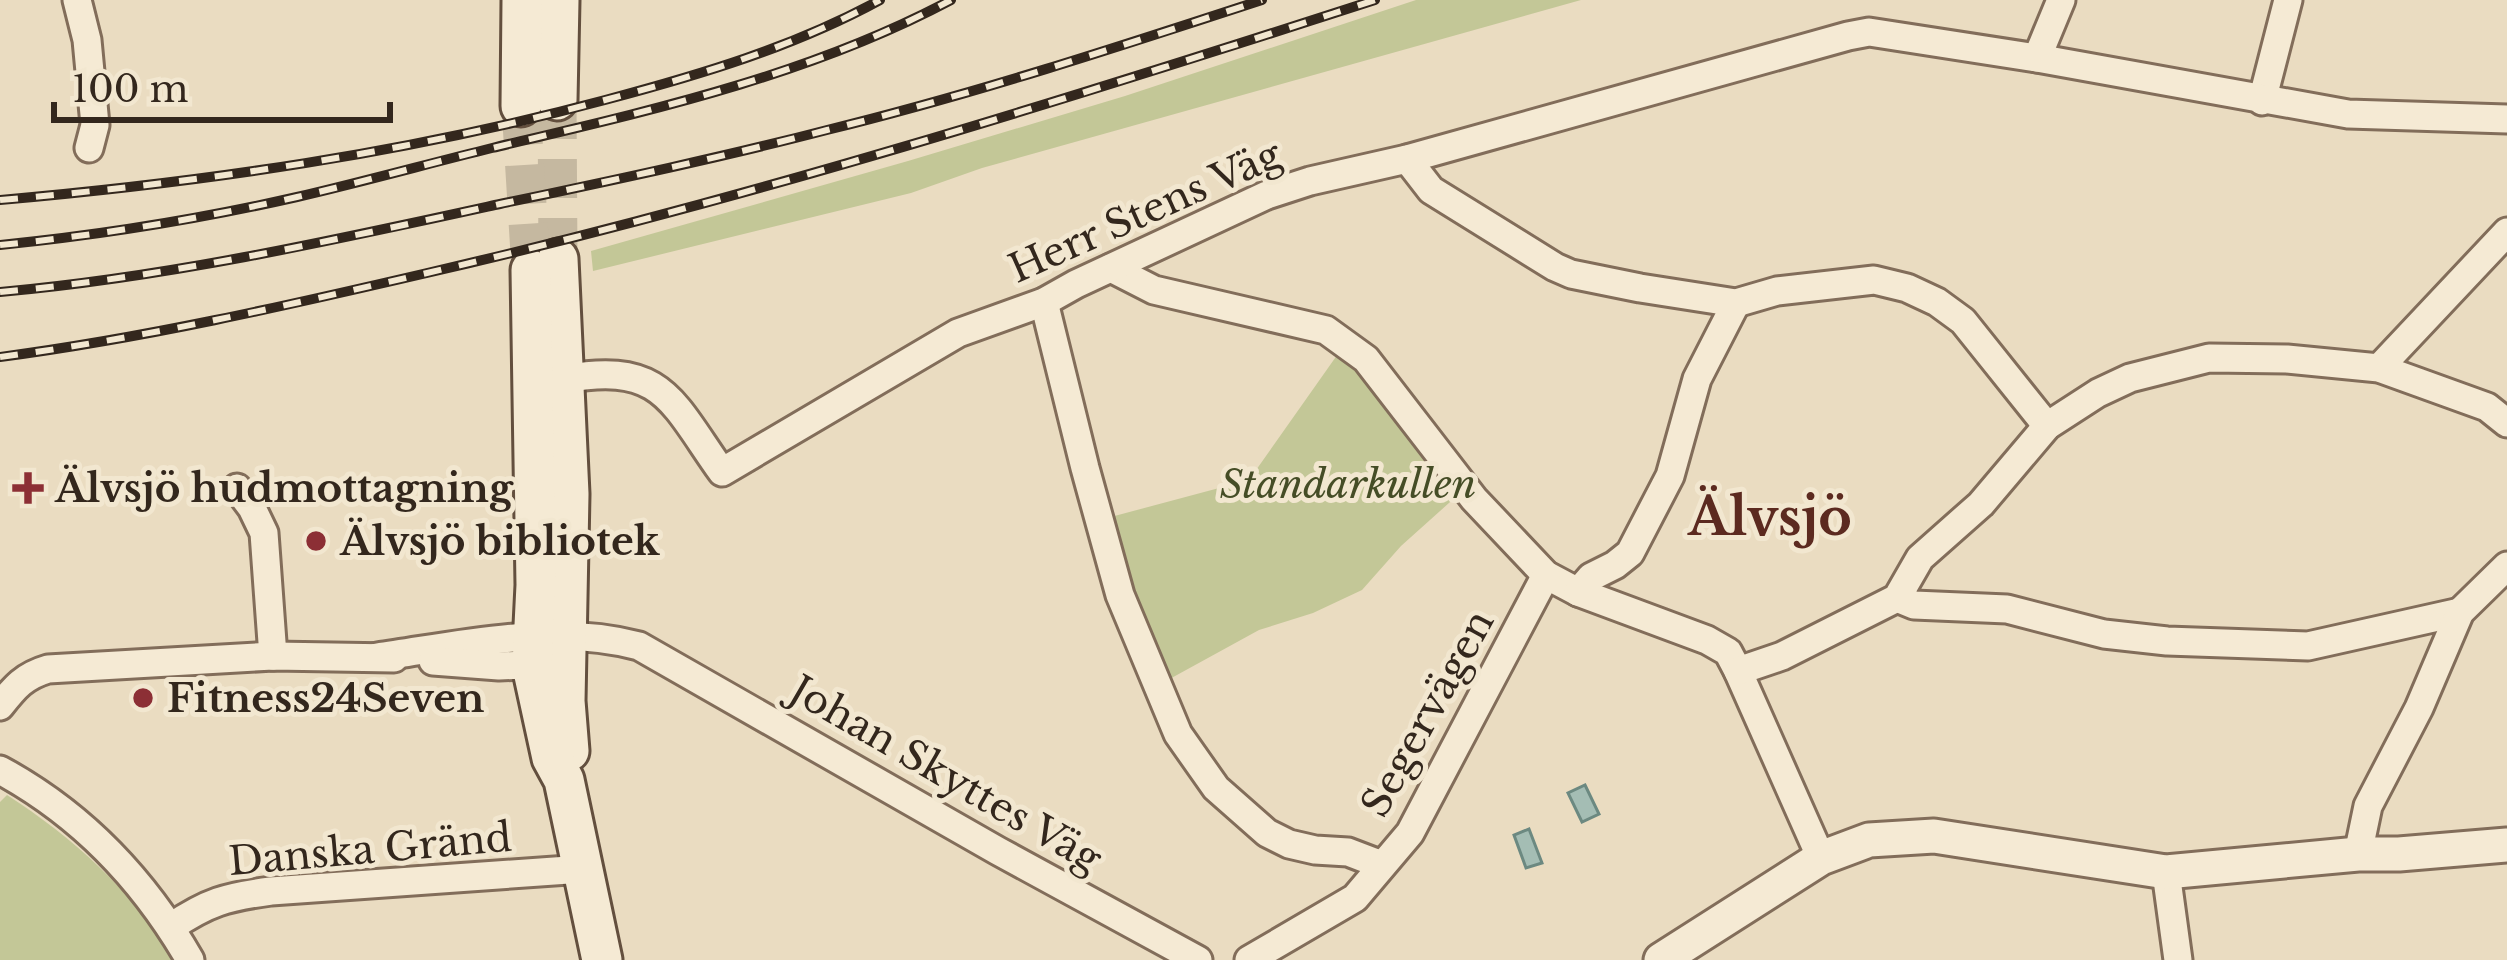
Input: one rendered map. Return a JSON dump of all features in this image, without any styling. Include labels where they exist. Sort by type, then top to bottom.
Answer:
[{"type":"main road","points":[[522,0],[539,103],[559,0]]},
{"type":"main road","points":[[550,651],[569,514],[565,380],[545,264],[536,585],[550,651],[565,701],[569,755],[564,780],[602,960]]},
{"type":"street","points":[[77,0],[87,40],[95,125],[89,148]]},
{"type":"street","points":[[2037,58],[2061,0]]},
{"type":"street","points":[[2261,101],[2288,0]]},
{"type":"street","name":"Herr Stens Väg","points":[[565,380],[587,375],[648,381],[668,395],[722,472],[958,333],[1044,302],[1267,195],[1869,32],[2348,114],[2507,119]]},
{"type":"street","points":[[1407,159],[1431,190],[1571,274],[1736,303],[1777,291],[1859,281],[1907,288],[1963,321],[2047,426]]},
{"type":"street","points":[[2379,368],[2507,232]]},
{"type":"street","points":[[1111,268],[1154,290],[1326,330],[1366,359],[1474,499],[1546,575],[1727,652],[1821,858]]},
{"type":"street","points":[[1044,302],[1120,595],[1178,734],[1216,788],[1268,833],[1289,844],[1348,852],[1382,865]]},
{"type":"street","points":[[1578,592],[1591,577],[1630,554],[1670,476],[1696,379],[1736,303]]},
{"type":"street","points":[[1738,671],[1782,656],[1897,598],[1920,558],[1982,504],[2047,426],[2130,378],[2209,358],[2288,359],[2379,368],[2487,407],[2507,423]]},
{"type":"street","points":[[237,488],[264,533],[273,656]]},
{"type":"street","points":[[2358,854],[2368,806],[2420,708],[2460,613],[2507,566]]},
{"type":"street","name":"Segervägen","points":[[1249,960],[1355,898],[1410,833],[1546,575]]},
{"type":"street","points":[[1897,598],[1914,605],[2008,609],[2104,634],[2308,646],[2460,613]]},
{"type":"street","name":"Johan Skyttes Väg","points":[[0,706],[28,675],[48,669],[273,656],[550,651],[618,640],[657,655],[1198,960]]},
{"type":"street","points":[[0,770],[96,839],[149,895],[190,960]]},
{"type":"street","points":[[1661,960],[1821,858],[1869,840],[1934,836],[2166,872],[2507,845]]},
{"type":"street","name":"Danska Gränd","points":[[171,927],[226,897],[583,869]]},
{"type":"street","points":[[2166,872],[2178,960]]},
{"type":"green space","points":[[1416,0],[1581,0],[982,168],[911,193],[593,271],[591,251],[1125,96]]},
{"type":"green space","name":"Standarkullen","points":[[1340,351],[1366,370],[1459,494],[1401,546],[1362,590],[1313,613],[1259,630],[1166,681],[1107,518],[1249,480]]},
{"type":"green space","points":[[7,795],[100,867],[139,911],[172,960],[0,960],[0,802]]},
{"type":"water","points":[[1585,785],[1599,814],[1582,822],[1568,793]]},
{"type":"water","points":[[1529,829],[1542,863],[1526,868],[1514,835]]},
{"type":"tunnel","points":[[557,100],[558,259]]},
{"type":"tunnel","points":[[521,106],[531,270]]},
{"type":"railway","points":[[0,200],[305,163],[531,119],[745,58],[880,0]]},
{"type":"railway","points":[[0,245],[150,226],[260,205],[668,105],[841,50],[951,0]]},
{"type":"railway","points":[[0,292],[251,256],[705,160],[937,101],[1262,0]]},
{"type":"railway","points":[[0,357],[267,309],[667,213],[1022,111],[1375,0]]},
{"type":"place","name":"Älvsjö hudmottagning","points":[[28,488]]},
{"type":"place","name":"Älvsjö bibliotek","points":[[316,541]]},
{"type":"place","name":"Fitness24Seven","points":[[143,698]]},
{"type":"district","name":"Älvsjö","points":[[1770,517]]}]
